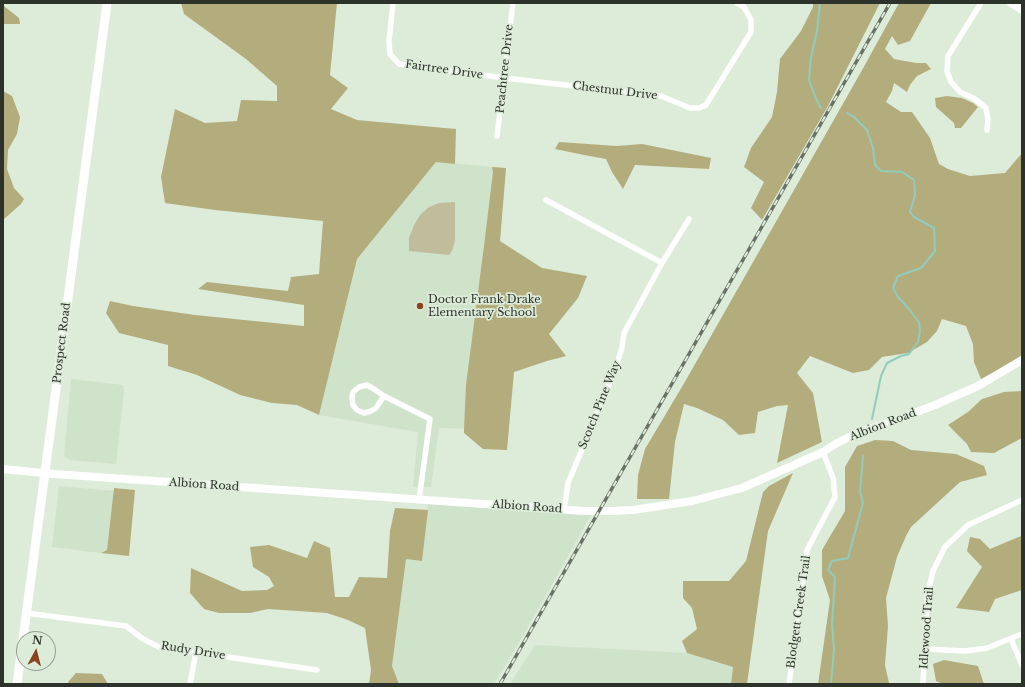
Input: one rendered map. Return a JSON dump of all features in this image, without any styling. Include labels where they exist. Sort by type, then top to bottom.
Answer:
[{"type":"main road","name":"Prospect Road","points":[[17,684],[107,3]]},
{"type":"street","name":"Fairtree Drive","points":[[393,3],[389,40],[390,54],[399,64],[505,78]]},
{"type":"street","name":"Peachtree Drive","points":[[498,136],[513,3]]},
{"type":"street","name":"Chestnut Drive","points":[[505,78],[661,96],[690,108],[699,108],[706,105],[751,32],[751,20],[744,7],[737,3]]},
{"type":"street","points":[[981,3],[948,56],[946,70],[951,82],[960,92],[975,98],[986,108],[988,119],[987,130]]},
{"type":"street","points":[[1010,3],[1022,10]]},
{"type":"street","points":[[546,200],[662,263]]},
{"type":"street","name":"Scotch Pine Way","points":[[564,510],[568,483],[616,368],[624,334],[662,263],[689,219]]},
{"type":"street","name":"Albion Road","points":[[3,469],[564,510],[633,510],[692,501],[742,488],[824,452],[837,443],[857,433],[935,405],[978,386],[1022,360]]},
{"type":"street","points":[[384,396],[376,408],[371,412],[364,413],[357,410],[352,405],[354,392],[359,387],[367,385],[374,388],[384,396],[430,418],[420,500]]},
{"type":"street","name":"Blodgett Creek Trail","points":[[789,684],[807,550],[834,497],[833,478],[824,452]]},
{"type":"street","name":"Idlewood Trail","points":[[923,684],[927,596],[933,571],[945,547],[968,525],[1022,500]]},
{"type":"street","name":"Rudy Drive","points":[[26,613],[126,626],[143,639],[159,647],[317,670]]},
{"type":"street","points":[[925,649],[964,651],[987,648],[1022,634]]},
{"type":"street","points":[[1011,639],[1022,665]]},
{"type":"street","points":[[190,684],[196,652]]},
{"type":"shaded area","points":[[181,3],[337,3],[330,75],[348,88],[331,109],[357,120],[456,129],[455,164],[436,162],[357,259],[319,415],[297,405],[272,403],[240,395],[197,375],[168,366],[168,345],[119,333],[106,313],[110,301],[195,315],[304,326],[304,305],[198,289],[207,282],[288,291],[291,277],[319,274],[323,221],[215,210],[165,203],[161,177],[175,109],[205,123],[237,121],[241,100],[277,101],[277,86],[246,59],[184,14]]},
{"type":"shaded area","points":[[813,3],[880,3],[828,106],[762,220],[751,208],[764,182],[744,167],[751,148],[772,117],[777,92],[780,59],[801,31],[813,7]]},
{"type":"shaded area","points":[[899,3],[931,3],[910,41],[898,45],[892,36],[885,49],[894,59],[916,63],[926,63],[931,69],[917,76],[907,92],[894,83],[892,91],[886,102],[901,112],[912,112],[930,138],[939,164],[948,169],[970,176],[1005,173],[1022,153],[1022,358],[981,379],[974,362],[973,344],[966,326],[942,319],[937,331],[927,342],[908,353],[882,357],[869,370],[853,373],[810,356],[797,373],[813,393],[822,442],[777,463],[788,405],[777,406],[758,412],[755,433],[739,435],[723,420],[697,408],[684,404],[675,442],[669,499],[637,499],[638,475],[645,449],[686,380]]},
{"type":"shaded area","points":[[3,5],[19,18],[20,24],[3,24]]},
{"type":"shaded area","points":[[3,91],[12,96],[20,117],[17,134],[8,150],[7,169],[14,188],[24,199],[21,204],[3,220]]},
{"type":"shaded area","points":[[947,96],[962,98],[978,107],[961,128],[955,128],[954,123],[936,107],[935,98]]},
{"type":"shaded area","points":[[559,142],[617,146],[642,144],[711,158],[709,169],[635,165],[623,189],[606,159],[555,149]]},
{"type":"shaded area","name":"Doctor Frank Drake Elementary School","points":[[436,162],[506,168],[484,429],[439,428],[431,487],[413,487],[418,432],[319,415],[357,259]]},
{"type":"shaded area","points":[[492,167],[506,168],[500,241],[542,268],[587,276],[578,298],[549,334],[566,356],[514,372],[507,450],[483,449],[464,433],[466,385],[493,172]]},
{"type":"shaded area","points":[[455,202],[455,240],[452,251],[449,255],[409,251],[409,238],[420,215],[429,207],[439,203]]},
{"type":"shaded area","points":[[71,379],[123,385],[124,390],[116,464],[70,460],[64,456]]},
{"type":"shaded area","points":[[1022,391],[1022,438],[994,453],[971,452],[967,444],[948,425],[968,412],[982,399],[1004,392]]},
{"type":"shaded area","points":[[875,440],[893,441],[911,450],[956,454],[984,466],[987,475],[960,482],[911,527],[906,536],[897,557],[886,598],[888,626],[885,665],[889,683],[818,684],[830,600],[822,576],[822,550],[845,511],[845,467],[857,446]]},
{"type":"shaded area","points":[[793,473],[768,531],[747,684],[731,684],[733,667],[687,653],[682,641],[697,629],[692,608],[683,598],[683,581],[729,581],[746,561],[763,492],[769,486]]},
{"type":"shaded area","points":[[59,486],[114,491],[107,550],[101,553],[52,547]]},
{"type":"shaded area","points":[[114,488],[135,490],[129,556],[101,553],[107,550]]},
{"type":"shaded area","points":[[428,504],[591,515],[527,629],[494,684],[399,684],[392,666],[406,559],[422,561]]},
{"type":"shaded area","points":[[395,508],[428,510],[422,561],[406,559],[392,666],[399,684],[369,684],[371,670],[365,628],[348,620],[327,613],[268,609],[250,613],[219,613],[204,609],[190,593],[191,568],[242,591],[267,590],[274,586],[269,577],[253,567],[250,547],[269,545],[307,558],[314,541],[330,548],[335,597],[349,597],[359,577],[387,578],[390,531]]},
{"type":"shaded area","points":[[1022,534],[1022,590],[995,599],[989,612],[956,608],[982,567],[967,551],[970,537],[980,539],[990,549],[1021,536]]},
{"type":"shaded area","points":[[535,645],[687,653],[733,667],[731,684],[510,684]]},
{"type":"shaded area","points":[[944,660],[978,666],[984,684],[943,684],[936,681],[933,664]]},
{"type":"shaded area","points":[[76,673],[102,674],[108,684],[69,684],[68,682]]},
{"type":"waterway","points":[[820,3],[817,31],[811,57],[809,80],[821,108]]},
{"type":"waterway","points":[[847,113],[854,117],[867,130],[873,148],[875,165],[881,171],[902,172],[914,180],[915,195],[910,212],[914,217],[934,228],[935,251],[921,268],[898,276],[893,288],[898,297],[919,322],[920,331],[918,342],[909,354],[887,363],[881,376],[872,419]]},
{"type":"waterway","points":[[831,684],[834,649],[832,624],[835,577],[828,570],[832,561],[848,558],[863,503],[860,492],[863,456]]},
{"type":"railway","points":[[500,684],[890,3]]},
{"type":"place","name":"Doctor Frank Drake Elementary School","points":[[420,306]]}]
